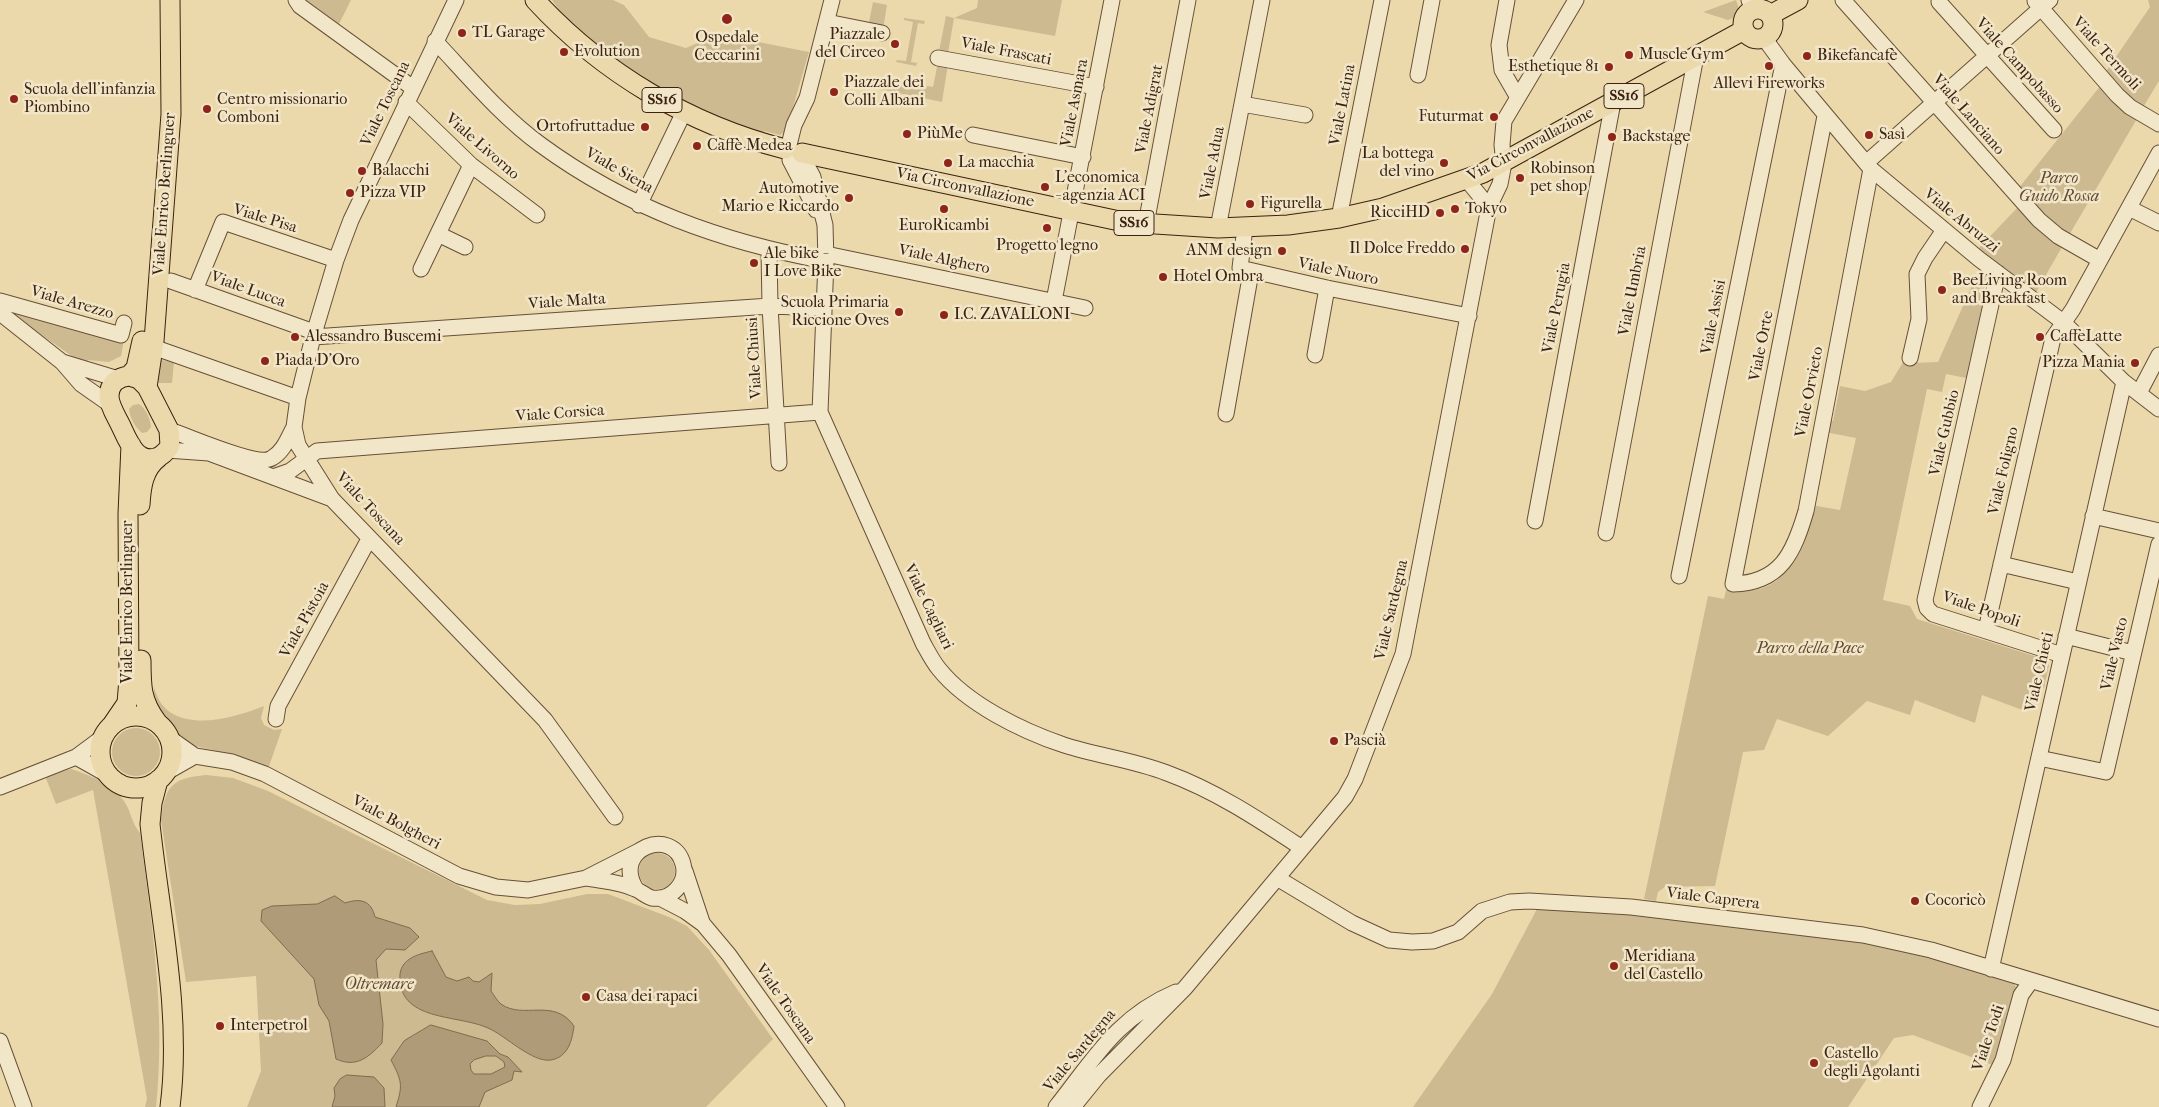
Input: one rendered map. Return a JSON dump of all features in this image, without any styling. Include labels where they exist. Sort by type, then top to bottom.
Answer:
[{"type":"main road","name":"Viale Enrico Berlinguer","points":[[111,405],[109,390],[136,368],[141,345],[158,115],[157,0]]},
{"type":"main road","name":"Viale Enrico Berlinguer","points":[[147,387],[153,347],[171,114],[170,0]]},
{"type":"main road","name":"Via Circonvallazione","points":[[535,0],[556,22],[608,66],[644,91],[684,112],[728,131],[795,151],[1072,212],[1146,224],[1218,228],[1245,228],[1339,218],[1412,199],[1467,180],[1504,163],[1744,30]]},
{"type":"main road","name":"Via Circonvallazione","points":[[543,0],[556,22]]},
{"type":"main road","points":[[1757,8],[1773,25],[1766,37],[1756,39],[1746,34],[1744,30],[1743,20],[1748,12],[1757,8],[1798,0]]},
{"type":"main road","points":[[111,405],[131,445],[142,457],[163,454],[171,441],[169,430],[147,387],[139,379],[123,377]]},
{"type":"main road","name":"Viale Enrico Berlinguer","points":[[108,731],[127,703],[129,679],[128,514],[131,445]]},
{"type":"main road","name":"Viale Enrico Berlinguer","points":[[157,722],[146,708],[141,679],[139,514],[141,481],[154,461],[163,454]]},
{"type":"main road","points":[[150,824],[138,798],[108,774],[101,757],[108,731],[129,716],[139,716],[157,722],[170,740],[173,751],[171,763],[162,777],[152,803],[150,824],[170,991],[174,1059],[170,1107]]},
{"type":"main road","points":[[124,786],[142,787],[162,777]]},
{"type":"street","name":"Viale Livorno","points":[[296,0],[300,6],[409,95],[471,165],[537,214]]},
{"type":"street","name":"Viale Toscana","points":[[456,0],[366,187],[336,260],[313,335],[298,398],[294,427],[298,445],[332,499],[545,720],[615,817]]},
{"type":"street","points":[[795,151],[802,135],[801,113],[832,0]]},
{"type":"street","name":"Viale Asmara","points":[[1072,212],[1112,0]]},
{"type":"street","name":"Viale Adigrat","points":[[1146,224],[1188,0]]},
{"type":"street","name":"Viale Adua","points":[[1218,228],[1262,0]]},
{"type":"street","name":"Viale Latina","points":[[1339,218],[1382,0]]},
{"type":"street","points":[[1418,74],[1432,0]]},
{"type":"street","points":[[1507,0],[1499,46],[1502,70],[1517,96]]},
{"type":"street","name":"Viale Sardegna","points":[[1073,1107],[1099,1075],[1185,988],[1344,797],[1355,779],[1403,654],[1489,206],[1500,184],[1504,163],[1502,145],[1504,121],[1517,96],[1576,0]]},
{"type":"street","name":"Viale Lanciano","points":[[1843,0],[2039,220],[2058,236],[2100,260]]},
{"type":"street","name":"Viale Campobasso","points":[[1939,2],[2054,130]]},
{"type":"street","points":[[1868,166],[2042,3]]},
{"type":"street","name":"Viale Termoli","points":[[2042,3],[2117,95],[2130,107],[2159,124]]},
{"type":"street","points":[[827,22],[882,33]]},
{"type":"street","name":"Viale Abruzzi","points":[[1766,37],[1767,42],[1783,64],[1868,166],[1944,230],[2063,322],[2124,382],[2159,409]]},
{"type":"street","name":"Viale Siena","points":[[435,41],[495,105],[540,145],[639,205],[714,234],[769,250],[826,258]]},
{"type":"street","name":"Viale Umbria","points":[[1606,532],[1696,56]]},
{"type":"street","name":"Viale Frascati","points":[[938,58],[1096,87]]},
{"type":"street","name":"Viale Assisi","points":[[1679,576],[1783,64]]},
{"type":"street","name":"Viale Perugia","points":[[1534,521],[1613,102]]},
{"type":"street","points":[[1242,104],[1304,115]]},
{"type":"street","points":[[639,205],[684,112]]},
{"type":"street","name":"Viale Orte","points":[[1733,584],[1825,116]]},
{"type":"street","points":[[973,135],[1083,157]]},
{"type":"street","name":"Viale Cagliari","points":[[795,151],[825,225],[826,258],[820,412],[923,643],[939,669],[966,695],[989,710],[1045,738],[1165,772],[1236,805],[1302,848]]},
{"type":"street","name":"Viale Foligno","points":[[1986,630],[2053,338],[2100,260],[2159,153]]},
{"type":"street","points":[[421,269],[471,165]]},
{"type":"street","name":"Viale Orvieto","points":[[1733,584],[1752,584],[1769,576],[1782,564],[1799,536],[1806,511],[1868,166]]},
{"type":"street","points":[[1467,180],[1489,206]]},
{"type":"street","points":[[2129,208],[2159,223]]},
{"type":"street","points":[[1054,301],[1072,212]]},
{"type":"street","name":"Viale Pisa","points":[[194,290],[222,222],[336,260]]},
{"type":"street","points":[[1226,414],[1251,272],[1240,268],[1245,228]]},
{"type":"street","points":[[1910,358],[1920,318],[1917,274],[1924,258],[1944,230]]},
{"type":"street","points":[[438,234],[465,247]]},
{"type":"street","name":"Viale Chiusi","points":[[769,250],[770,306],[780,463]]},
{"type":"street","name":"Viale Alghero","points":[[826,258],[1085,308]]},
{"type":"street","name":"Viale Nuoro","points":[[1251,272],[1469,316]]},
{"type":"street","name":"Viale Gubbio","points":[[1926,600],[1998,273]]},
{"type":"street","name":"Viale Lucca","points":[[171,281],[313,335]]},
{"type":"street","points":[[1315,355],[1327,288]]},
{"type":"street","name":"Viale Arezzo","points":[[0,301],[121,335],[124,323]]},
{"type":"street","name":"Viale Malta","points":[[313,335],[770,306],[823,308]]},
{"type":"street","points":[[0,313],[62,362],[81,384],[111,405]]},
{"type":"street","points":[[153,347],[298,398]]},
{"type":"street","points":[[2138,393],[2159,355]]},
{"type":"street","points":[[62,362],[123,377]]},
{"type":"street","name":"Viale Chieti","points":[[1991,969],[2124,382]]},
{"type":"street","name":"Viale Corsica","points":[[306,459],[317,451],[820,412]]},
{"type":"street","points":[[169,430],[255,461],[271,460],[284,448],[294,427]]},
{"type":"street","points":[[163,454],[208,453],[332,499]]},
{"type":"street","points":[[273,477],[290,471],[306,459]]},
{"type":"street","points":[[2093,516],[2159,531]]},
{"type":"street","name":"Viale Pistoia","points":[[276,719],[278,706],[369,539]]},
{"type":"street","name":"Viale Vasto","points":[[2038,758],[2106,772],[2159,544]]},
{"type":"street","points":[[2001,564],[2078,582]]},
{"type":"street","name":"Viale Popoli","points":[[1926,600],[1927,608],[1933,614],[2062,655]]},
{"type":"street","points":[[2066,636],[2133,653]]},
{"type":"street","points":[[0,787],[76,757],[108,731]]},
{"type":"street","name":"Viale Bolgheri","points":[[170,740],[195,756],[232,762],[265,774],[460,876],[496,886],[528,890],[586,878],[639,851]]},
{"type":"street","points":[[162,777],[195,756]]},
{"type":"street","points":[[76,757],[108,774]]},
{"type":"street","points":[[653,844],[668,846],[683,863],[684,871],[679,886],[674,892],[660,898],[643,894],[636,889],[632,882],[630,865],[639,851],[653,844]]},
{"type":"street","name":"Viale Toscana","points":[[683,863],[691,896],[703,924]]},
{"type":"street","name":"Viale Bolgheri","points":[[586,878],[636,889]]},
{"type":"street","name":"Viale Caprera","points":[[1278,878],[1352,923],[1389,940],[1434,941],[1458,932],[1482,911],[1510,902],[1529,901],[1631,907],[1863,935],[1931,950],[2159,1019]]},
{"type":"street","name":"Viale Toscana","points":[[660,898],[685,911],[703,924],[729,955],[836,1107]]},
{"type":"street","name":"Viale Todi","points":[[1980,1107],[2003,1060],[2021,995],[2031,981]]},
{"type":"street","name":"Viale Sardegna","points":[[1056,1107],[1118,1028],[1139,1011],[1185,988]]},
{"type":"street","points":[[0,1041],[24,1107]]},
{"type":"green space","points":[[303,0],[351,0],[337,28]]},
{"type":"green space","points":[[552,0],[613,0],[624,5],[649,37],[686,48],[718,34],[809,52],[786,131],[780,135],[764,131],[762,134],[705,112],[646,82],[619,65],[593,45]]},
{"type":"green space","points":[[978,0],[1062,0],[1055,36],[954,18],[977,8]]},
{"type":"green space","points":[[1736,0],[1741,15],[1728,20],[1703,12]]},
{"type":"green space","points":[[2148,0],[2159,0],[2159,81],[2142,109],[2105,73],[2150,7]]},
{"type":"green space","points":[[873,2],[887,5],[883,29],[868,27]]},
{"type":"green space","points":[[946,16],[954,18],[948,53],[939,51]]},
{"type":"green space","points":[[904,18],[925,21],[924,24],[918,23],[911,62],[917,63],[916,66],[896,62],[897,60],[906,61],[913,22],[904,20]]},
{"type":"green space","points":[[938,62],[948,64],[942,102],[879,89],[884,78],[933,87]]},
{"type":"green space","name":"Parco Guido Rossa","points":[[2101,85],[2138,117],[2068,237],[2056,230],[2018,189]]},
{"type":"green space","name":"Parco Guido Rossa","points":[[2019,206],[2062,247],[2035,294],[1977,250]]},
{"type":"green space","name":"Parco della Pace","points":[[1979,270],[1988,277],[1984,289],[1988,292],[1971,379],[1946,374],[1942,392],[1927,389],[1883,600],[1910,606],[1917,619],[2047,660],[2049,665],[2044,688],[2031,685],[2025,711],[1982,695],[1975,723],[1915,700],[1910,715],[1867,701],[1828,736],[1777,719],[1764,750],[1743,752],[1715,886],[1665,887],[1658,892],[1656,901],[1644,899],[1708,596],[1724,599],[1726,590],[1754,590],[1768,586],[1779,579],[1795,557],[1805,531],[1811,505],[1840,510],[1856,438],[1825,432],[1828,420],[1833,421],[1840,386],[1865,391],[1891,382],[1905,359],[1913,363],[1938,362]]},
{"type":"green space","points":[[15,310],[124,340],[121,356],[109,362],[88,360],[85,365],[14,316]]},
{"type":"green space","points":[[161,360],[174,362],[172,383],[155,383],[157,362]]},
{"type":"green space","points":[[139,404],[144,408],[151,427],[147,432],[142,433],[133,422],[129,409],[133,405]]},
{"type":"green space","points":[[154,687],[161,703],[171,713],[185,719],[217,719],[234,716],[264,706],[261,718],[264,725],[274,730],[282,729],[268,769],[181,740],[167,729],[162,722],[155,706]]},
{"type":"green space","points":[[131,728],[141,728],[153,735],[160,747],[160,757],[153,769],[141,776],[131,776],[123,772],[116,765],[112,757],[112,747],[116,739],[123,732]]},
{"type":"green space","points":[[71,769],[104,783],[118,794],[124,800],[140,833],[153,935],[158,1004],[159,1073],[156,1107],[145,1107],[147,1099],[93,790],[56,804],[45,776]]},
{"type":"green space","name":"Oltremare","points":[[206,775],[233,778],[268,791],[487,900],[515,905],[540,904],[587,894],[608,894],[669,917],[687,926],[709,950],[773,1039],[706,1107],[247,1107],[261,1071],[256,976],[186,982],[161,820],[165,799],[172,786],[177,782],[194,776]]},
{"type":"green space","points":[[657,853],[664,854],[670,858],[674,864],[674,878],[670,884],[664,888],[657,889],[650,888],[644,884],[640,878],[639,871],[640,864],[644,858],[650,854]]},
{"type":"green space","points":[[1538,907],[1655,915],[1889,944],[2014,983],[2017,990],[1998,1067],[1913,1035],[1894,1038],[1848,1107],[1413,1107],[1492,994]]},
{"type":"shaded area","points":[[335,896],[345,903],[364,902],[371,907],[375,917],[410,928],[419,937],[405,950],[386,949],[376,960],[383,1024],[382,1043],[367,1057],[356,1062],[343,1062],[336,1059],[329,1021],[319,1005],[314,979],[261,921],[262,910],[272,906],[317,904]]},
{"type":"shaded area","points":[[432,951],[446,977],[457,981],[469,977],[473,981],[479,982],[492,973],[491,991],[501,1004],[519,1010],[548,1011],[566,1017],[574,1026],[568,1048],[557,1058],[544,1060],[527,1053],[488,1028],[431,1014],[408,1001],[402,990],[401,969],[408,960],[417,955]]},
{"type":"shaded area","points":[[431,1025],[487,1041],[500,1054],[508,1057],[522,1072],[514,1071],[512,1080],[485,1092],[479,1107],[396,1107],[400,1093],[400,1083],[391,1060],[404,1041]],"holes":[[[486,1056],[496,1056],[504,1062],[505,1067],[491,1074],[474,1074],[471,1070],[470,1064],[474,1060]]]},
{"type":"shaded area","points":[[347,1075],[374,1077],[384,1088],[385,1107],[332,1107],[335,1096],[334,1088],[340,1079]]},
{"type":"place","name":"Ospedale Ceccarini","points":[[727,19]]},
{"type":"place","name":"TL Garage","points":[[462,33]]},
{"type":"place","name":"Piazzale del Circeo","points":[[895,44]]},
{"type":"place","name":"Evolution","points":[[564,52]]},
{"type":"place","name":"Muscle Gym","points":[[1629,55]]},
{"type":"place","name":"Bikefancafè","points":[[1807,56]]},
{"type":"place","name":"Allevi Fireworks","points":[[1769,66]]},
{"type":"place","name":"Esthetique 81","points":[[1609,67]]},
{"type":"place","name":"Piazzale dei Colli Albani","points":[[834,92]]},
{"type":"place","name":"Scuola dell'infanzia Piombino","points":[[14,99]]},
{"type":"place","name":"Centro missionario Comboni","points":[[207,109]]},
{"type":"place","name":"Futurmat","points":[[1494,117]]},
{"type":"place","name":"Ortofruttadue","points":[[645,127]]},
{"type":"place","name":"PiùMe","points":[[907,134]]},
{"type":"place","name":"Sasì","points":[[1869,135]]},
{"type":"place","name":"Backstage","points":[[1612,137]]},
{"type":"place","name":"Caffè Medea","points":[[697,146]]},
{"type":"place","name":"La macchia","points":[[948,163]]},
{"type":"place","name":"La bottega del vino","points":[[1444,163]]},
{"type":"place","name":"Balacchi","points":[[362,171]]},
{"type":"place","name":"Robinson pet shop","points":[[1520,178]]},
{"type":"place","name":"L'economica - agenzia ACI","points":[[1045,187]]},
{"type":"place","name":"Pizza VIP","points":[[350,193]]},
{"type":"place","name":"Automotive Mario e Riccardo","points":[[849,198]]},
{"type":"place","name":"Figurella","points":[[1250,204]]},
{"type":"place","name":"EuroRicambi","points":[[944,209]]},
{"type":"place","name":"Tokyo","points":[[1455,209]]},
{"type":"place","name":"RicciHD","points":[[1440,213]]},
{"type":"place","name":"Progetto legno","points":[[1047,228]]},
{"type":"place","name":"Il Dolce Freddo","points":[[1465,249]]},
{"type":"place","name":"ANM design","points":[[1282,251]]},
{"type":"place","name":"Ale bike - I Love Bike","points":[[754,263]]},
{"type":"place","name":"Hotel Ombra","points":[[1163,277]]},
{"type":"place","name":"BeeLiving Room and Breakfast","points":[[1942,290]]},
{"type":"place","name":"Scuola Primaria Riccione Oves","points":[[899,312]]},
{"type":"place","name":"I.C. ZAVALLONI","points":[[944,315]]},
{"type":"place","name":"Alessandro Buscemi","points":[[295,337]]},
{"type":"place","name":"CaffeLatte","points":[[2040,337]]},
{"type":"place","name":"Piada D'Oro","points":[[265,361]]},
{"type":"place","name":"Pizza Mania","points":[[2135,363]]},
{"type":"place","name":"Pascià","points":[[1334,741]]},
{"type":"place","name":"Cocoricò","points":[[1915,901]]},
{"type":"place","name":"Meridiana del Castello","points":[[1614,966]]},
{"type":"place","name":"Casa dei rapaci","points":[[586,997]]},
{"type":"place","name":"Interpetrol","points":[[220,1026]]},
{"type":"place","name":"Castello degli Agolanti","points":[[1814,1063]]}]
